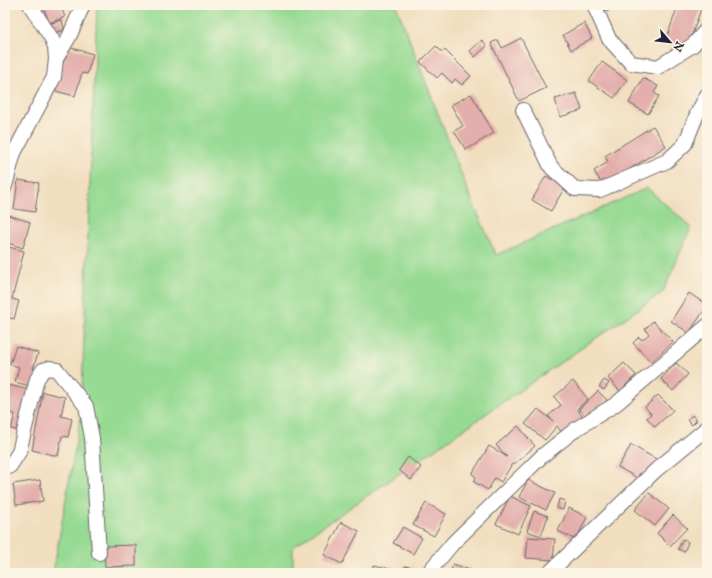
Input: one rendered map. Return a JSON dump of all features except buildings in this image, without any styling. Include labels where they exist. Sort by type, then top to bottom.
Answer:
[{"type":"street","points":[[5,186],[14,153],[54,77],[56,59],[55,47],[52,39],[30,5]]},
{"type":"street","points":[[56,59],[69,37],[82,5]]},
{"type":"street","points":[[594,5],[609,39],[631,63],[658,67],[693,45],[707,29]]},
{"type":"street","points":[[522,110],[551,167],[575,189],[600,190],[666,161],[685,144],[697,114],[707,95]]},
{"type":"street","points":[[428,573],[453,543],[542,456],[576,429],[616,404],[707,326]]},
{"type":"street","points":[[5,469],[10,466],[19,452],[37,379],[43,370],[50,368],[57,370],[86,406],[92,438],[99,554]]},
{"type":"street","points":[[549,573],[656,470],[707,428]]},
{"type":"green space","points":[[97,5],[396,5],[469,194],[496,255],[647,188],[691,227],[663,292],[293,547],[293,573],[53,573],[81,414]]}]
